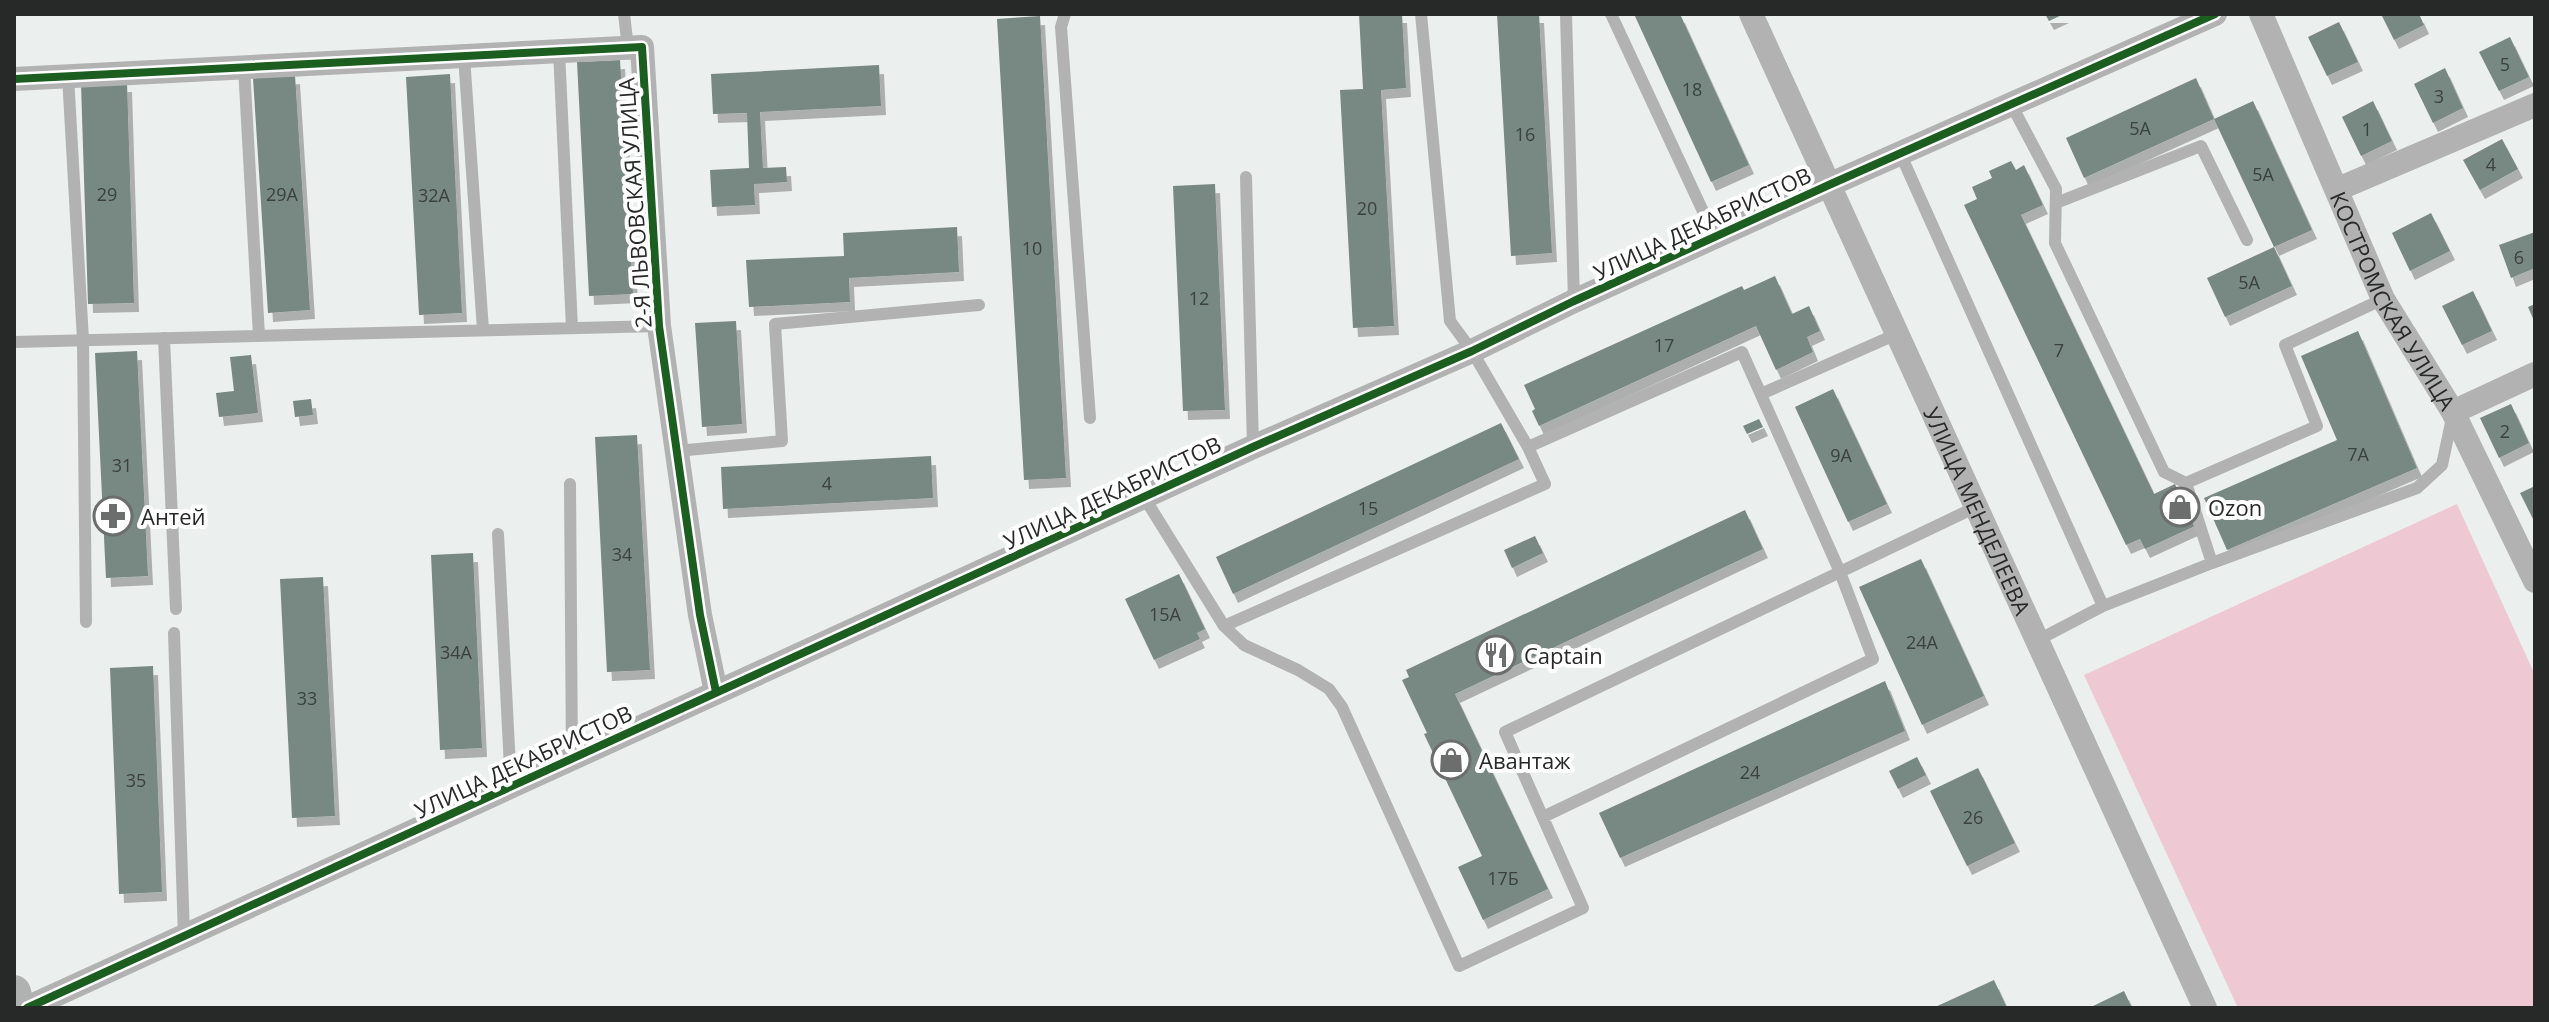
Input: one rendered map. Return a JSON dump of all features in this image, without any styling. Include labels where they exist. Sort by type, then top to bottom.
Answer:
[{"type":"main road","points":[[14,992],[18,1008]]},
{"type":"street","name":"УЛИЦА МЕНДЕЛЕЕВА","points":[[1751,14],[2205,1008]]},
{"type":"street","name":"УЛИЦА ДЕКАБРИСТОВ","points":[[27,1008],[1253,447],[1472,351],[1831,184],[2215,14]]},
{"type":"street","name":"КОСТРОМСКАЯ УЛИЦА","points":[[2261,14],[2383,299],[2453,412],[2535,581]]},
{"type":"street","name":"2-Я ЛЬВОВСКАЯ УЛИЦА","points":[[14,79],[642,47],[659,326],[700,615],[716,692]]},
{"type":"street","points":[[2338,189],[2535,105]]},
{"type":"street","points":[[2453,412],[2535,374]]},
{"type":"lane","points":[[624,14],[628,48]]},
{"type":"lane","points":[[1065,14],[1061,27],[1090,418]]},
{"type":"lane","points":[[1224,626],[1545,484],[1528,447],[1472,351],[1450,321],[1421,14]]},
{"type":"lane","points":[[1566,14],[1574,301]]},
{"type":"lane","points":[[1611,14],[1715,237]]},
{"type":"lane","points":[[559,51],[572,328]]},
{"type":"lane","points":[[464,56],[483,330]]},
{"type":"lane","points":[[244,67],[259,336]]},
{"type":"lane","points":[[68,76],[83,340],[86,622]]},
{"type":"lane","points":[[2011,104],[2056,189],[2055,243],[2164,472],[2186,483],[2212,563]]},
{"type":"lane","points":[[2056,203],[2201,146],[2247,240]]},
{"type":"lane","points":[[1900,153],[2103,606]]},
{"type":"lane","points":[[1246,177],[1253,447]]},
{"type":"lane","points":[[2186,483],[2317,426],[2285,345],[2383,299]]},
{"type":"lane","points":[[677,451],[782,441],[775,324],[979,305]]},
{"type":"lane","points":[[14,342],[659,326]]},
{"type":"lane","points":[[1761,394],[1899,333]]},
{"type":"lane","points":[[164,338],[176,609]]},
{"type":"lane","points":[[1528,447],[1742,352],[1840,572],[1873,659],[1543,817]]},
{"type":"lane","points":[[2038,640],[2103,606],[2417,488],[2442,465],[2453,412]]},
{"type":"lane","points":[[570,484],[572,759]]},
{"type":"lane","points":[[1144,497],[1224,626],[1244,645],[1298,670],[1329,689],[1342,707],[1459,966],[1583,908],[1505,732],[1978,506]]},
{"type":"lane","points":[[498,534],[511,787]]},
{"type":"lane","points":[[174,633],[184,936]]},
{"type":"shaded area","points":[[2457,504],[2535,675],[2535,1008],[2238,1008],[2084,675]]},
{"type":"building","points":[[1359,14],[1402,14],[1406,88],[1381,90],[1394,326],[1353,328],[1340,90],[1363,89]]},
{"type":"building","points":[[1497,14],[1539,14],[1552,253],[1511,256]]},
{"type":"building","points":[[1634,14],[1680,14],[1749,165],[1711,182]]},
{"type":"building","points":[[2045,14],[2064,14],[2049,21]]},
{"type":"building","points":[[2381,14],[2419,14],[2424,25],[2394,40]]},
{"type":"building","points":[[1040,16],[1066,478],[1024,480],[997,19]]},
{"type":"building","points":[[2339,22],[2358,62],[2327,76],[2308,37]]},
{"type":"building","points":[[2510,37],[2529,77],[2499,91],[2479,52]]},
{"type":"building","points":[[620,60],[633,294],[589,296],[577,62]]},
{"type":"building","points":[[879,65],[881,106],[760,112],[763,168],[786,167],[787,182],[754,184],[755,205],[712,207],[710,170],[749,168],[747,113],[713,114],[711,74]]},
{"type":"building","points":[[2445,68],[2463,108],[2433,123],[2414,84]]},
{"type":"building","points":[[450,74],[462,313],[419,315],[406,77]]},
{"type":"building","points":[[295,75],[310,310],[268,313],[253,78]]},
{"type":"building","points":[[2196,78],[2214,119],[2084,178],[2066,138]]},
{"type":"building","points":[[127,83],[134,303],[88,304],[81,84]]},
{"type":"building","points":[[2253,101],[2312,230],[2274,247],[2214,119]]},
{"type":"building","points":[[2373,101],[2392,141],[2361,156],[2342,117]]},
{"type":"building","points":[[2502,139],[2518,169],[2480,190],[2463,160]]},
{"type":"building","points":[[2011,161],[2016,170],[2024,165],[2043,205],[2021,215],[2154,494],[2175,484],[2195,526],[2145,549],[2140,539],[2126,545],[1964,205],[1977,199],[1972,187],[1992,178],[1989,171]]},
{"type":"building","points":[[1215,184],[1225,410],[1183,411],[1173,186]]},
{"type":"building","points":[[2431,213],[2450,251],[2410,271],[2392,233]]},
{"type":"building","points":[[957,227],[959,272],[849,278],[850,302],[749,307],[746,260],[844,256],[843,233]]},
{"type":"building","points":[[2535,232],[2535,268],[2511,278],[2499,245]]},
{"type":"building","points":[[2274,247],[2292,286],[2225,317],[2207,278]]},
{"type":"building","points":[[1775,276],[1792,314],[1809,306],[1820,331],[1807,337],[1813,352],[1776,370],[1756,326],[1539,426],[1524,385],[1742,286],[1744,290]]},
{"type":"building","points":[[2473,291],[2492,331],[2462,345],[2442,306]]},
{"type":"building","points":[[2535,304],[2535,323],[2528,307]]},
{"type":"building","points":[[736,321],[742,424],[702,427],[695,323]]},
{"type":"building","points":[[2358,331],[2417,468],[2227,550],[2204,498],[2337,440],[2301,356]]},
{"type":"building","points":[[137,351],[148,576],[106,578],[95,353]]},
{"type":"building","points":[[251,355],[258,413],[219,417],[216,393],[234,391],[230,357]]},
{"type":"building","points":[[1833,389],[1887,504],[1848,522],[1795,407]]},
{"type":"building","points":[[311,399],[313,415],[295,417],[293,401]]},
{"type":"building","points":[[2511,404],[2529,443],[2499,458],[2480,418]]},
{"type":"building","points":[[1759,419],[1763,427],[1747,434],[1743,426]]},
{"type":"building","points":[[1501,423],[1519,459],[1233,594],[1216,557]]},
{"type":"building","points":[[637,435],[650,670],[607,672],[595,437]]},
{"type":"building","points":[[931,456],[933,498],[723,509],[721,467]]},
{"type":"building","points":[[2535,486],[2535,523],[2520,493]]},
{"type":"building","points":[[1745,510],[1763,549],[1455,694],[1548,889],[1483,920],[1458,867],[1482,856],[1424,734],[1427,733],[1402,680],[1409,677],[1406,670]]},
{"type":"building","points":[[1535,536],[1543,553],[1512,568],[1504,550]]},
{"type":"building","points":[[473,553],[482,748],[440,750],[431,555]]},
{"type":"building","points":[[1921,559],[1984,696],[1922,725],[1859,587]]},
{"type":"building","points":[[1179,574],[1205,629],[1197,633],[1200,639],[1154,660],[1125,599]]},
{"type":"building","points":[[323,577],[335,816],[292,818],[280,579]]},
{"type":"building","points":[[153,666],[162,892],[119,894],[110,668]]},
{"type":"building","points":[[1885,681],[1905,731],[1620,858],[1599,813]]},
{"type":"building","points":[[1917,757],[1926,775],[1898,789],[1889,771]]},
{"type":"building","points":[[1978,768],[2015,843],[1967,866],[1930,791]]},
{"type":"building","points":[[1994,980],[2007,1008],[1933,1008]]},
{"type":"building","points":[[2124,991],[2132,1008],[2089,1008]]},
{"type":"cycle path","points":[[27,1008],[1253,447],[1472,351],[1831,184],[2215,14]]},
{"type":"cycle path","points":[[14,79],[642,47],[659,326],[700,615],[716,692]]},
{"type":"place","name":"Ozon","points":[[2180,507]]},
{"type":"place","name":"Антей","points":[[113,516]]},
{"type":"place","name":"Captain","points":[[1496,655]]},
{"type":"place","name":"Авантаж","points":[[1451,760]]}]
